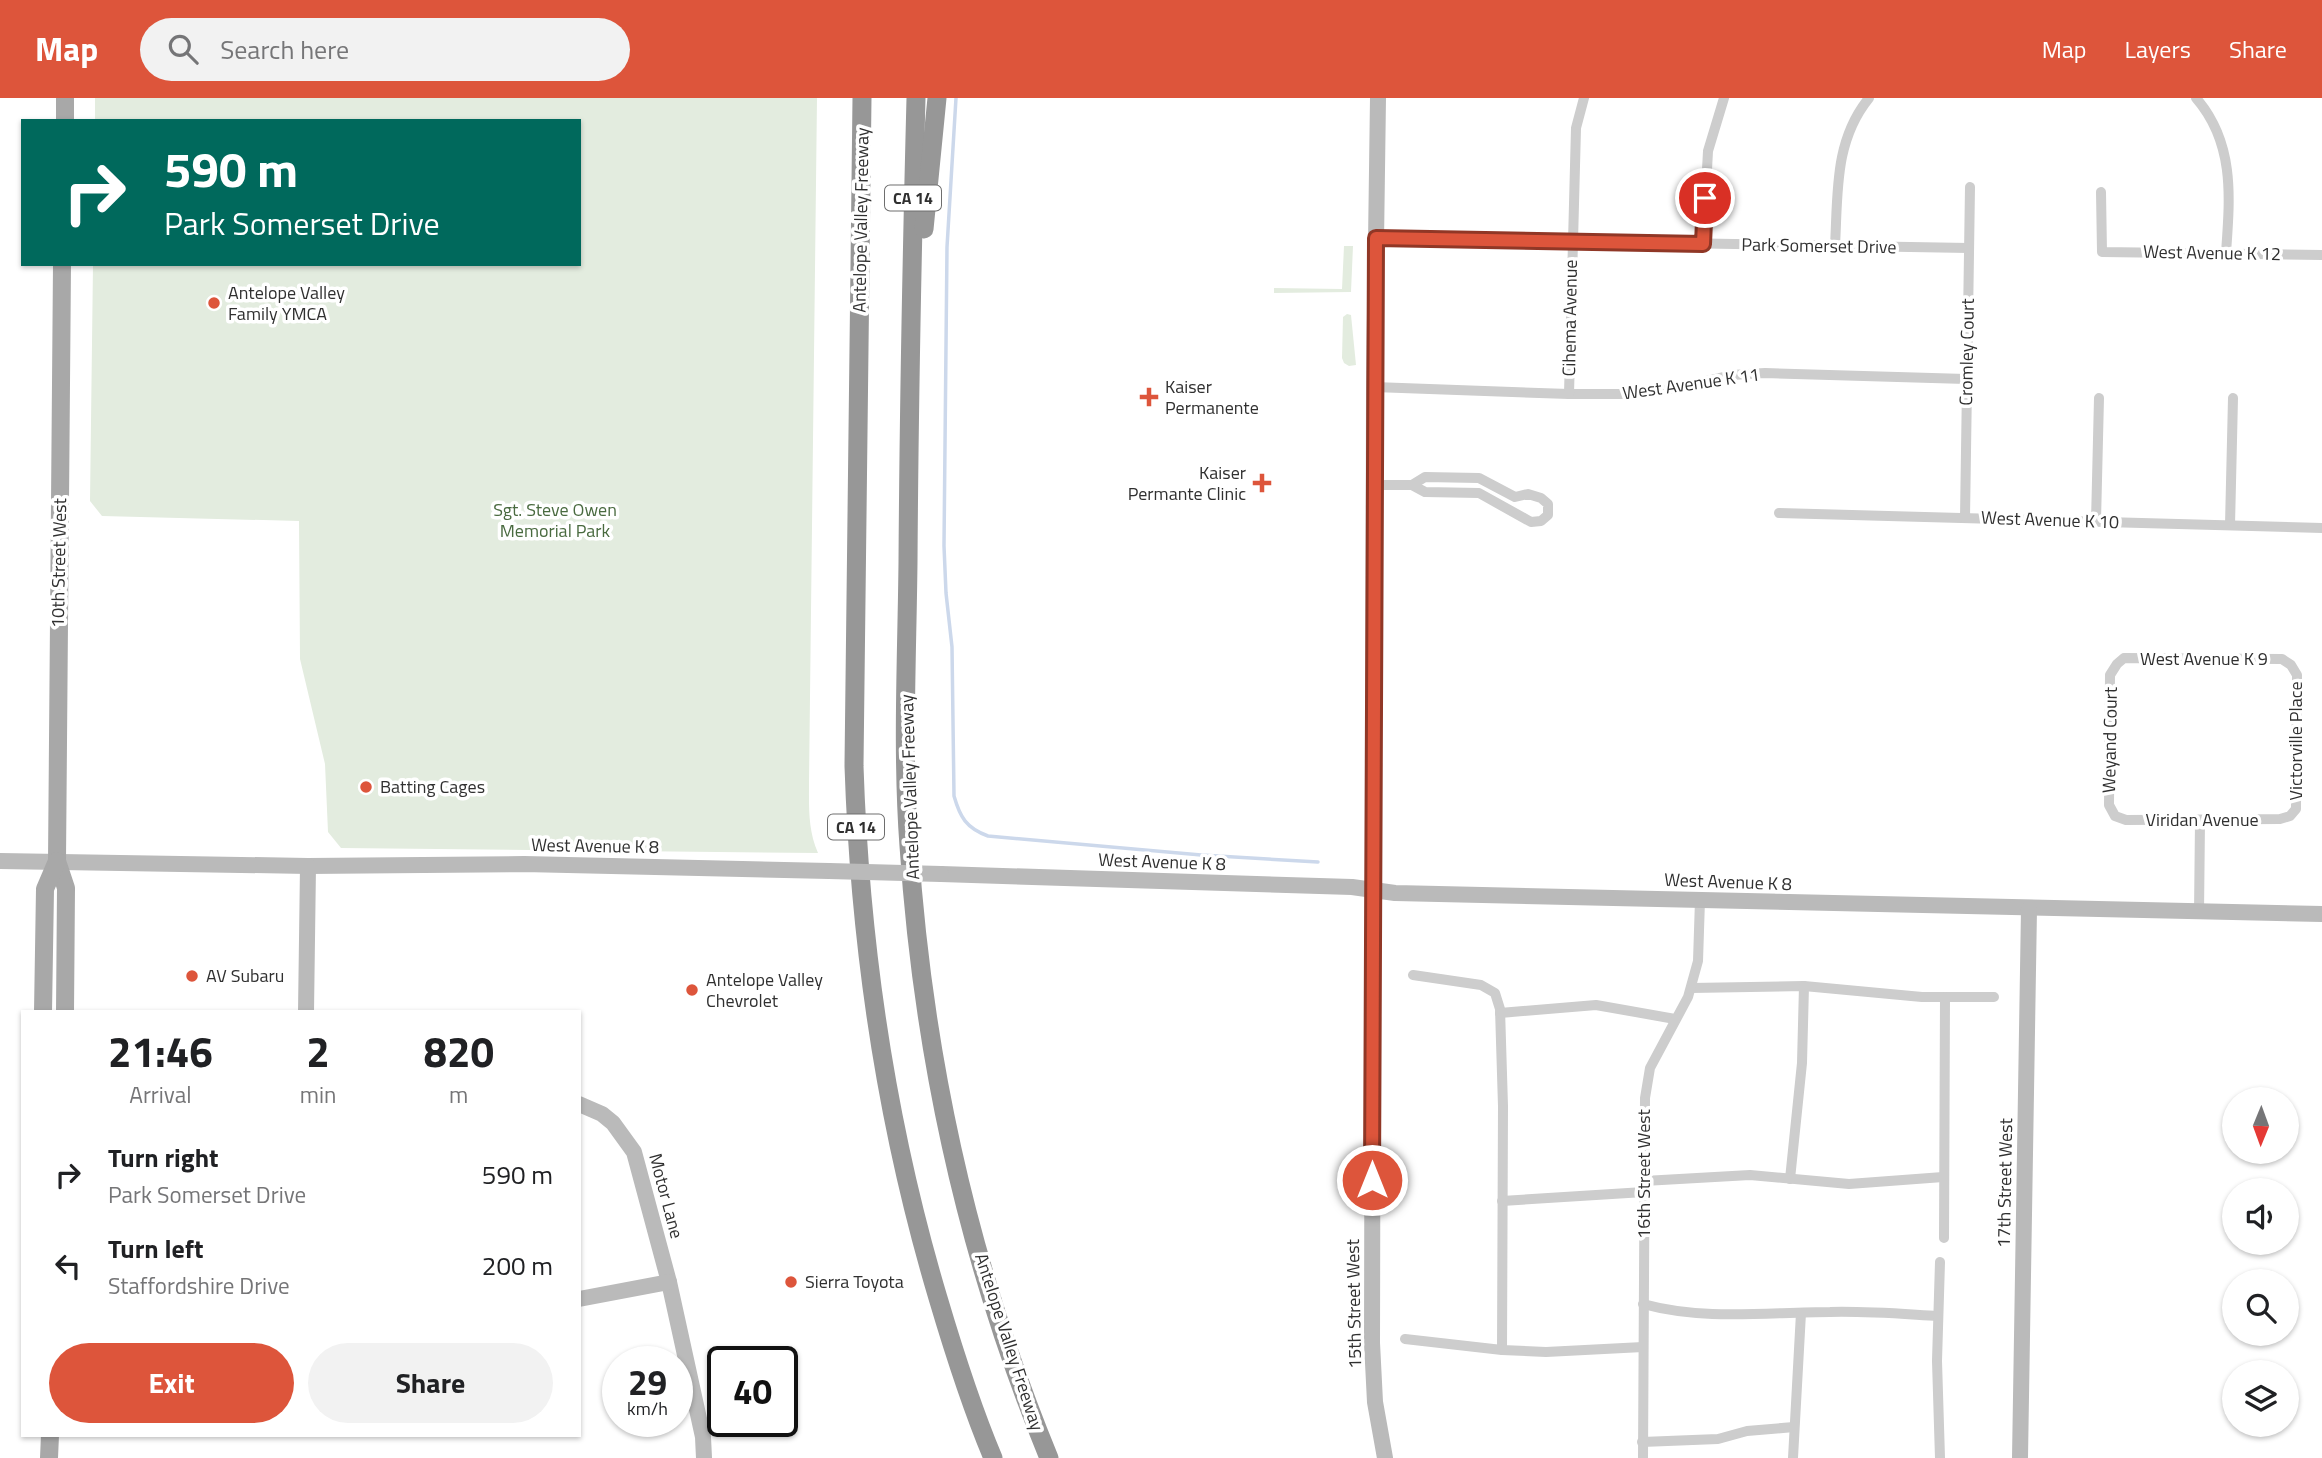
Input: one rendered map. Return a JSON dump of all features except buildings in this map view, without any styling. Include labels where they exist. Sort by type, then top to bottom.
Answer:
[{"type":"highway","name":"Antelope Valley Freeway","points":[[862,98],[854,766],[864,934],[881,1053],[898,1143],[921,1241],[952,1346],[993,1458]]},
{"type":"highway","name":"Antelope Valley Freeway","points":[[916,98],[906,744],[909,844],[918,946],[949,1138],[972,1231],[1004,1338],[1049,1458]]},
{"type":"highway","points":[[911,299],[922,251],[937,98]]},
{"type":"main road","points":[[65,98],[65,119]]},
{"type":"main road","name":"10th Street West","points":[[62,266],[57,861],[65,888],[65,1010]]},
{"type":"main road","name":"10th Street West","points":[[43,1010],[45,890],[57,861]]},
{"type":"main road","points":[[44,937],[54,988],[54,1010]]},
{"type":"main road","points":[[49,1458],[50,1437]]},
{"type":"street","name":"15th Street West","points":[[1378,98],[1374,387],[1372,1343],[1375,1402],[1385,1458]]},
{"type":"street","name":"Cihema Avenue","points":[[1569,394],[1576,128],[1584,98]]},
{"type":"street","points":[[1703,244],[1708,151],[1724,98]]},
{"type":"street","points":[[1835,246],[1841,154],[1857,114],[1869,98]]},
{"type":"street","points":[[2196,98],[2213,126],[2226,156],[2230,193],[2226,253]]},
{"type":"street","name":"Cromley Court","points":[[1965,518],[1970,187]]},
{"type":"street","name":"West Avenue K 12","points":[[2101,192],[2102,252],[2322,255]]},
{"type":"street","name":"Park Somerset Drive","points":[[1376,238],[1969,248]]},
{"type":"street","name":"West Avenue K 11","points":[[1374,387],[1634,394],[1667,390],[1732,375],[1765,373],[1966,380]]},
{"type":"street","points":[[2096,522],[2099,398]]},
{"type":"street","points":[[2230,525],[2233,398]]},
{"type":"street","points":[[1374,485],[1412,485],[1425,492],[1479,493],[1531,522],[1541,521],[1548,509],[1541,498],[1528,494],[1515,497],[1479,478],[1425,477],[1412,485]]},
{"type":"street","points":[[1510,512],[1515,497]]},
{"type":"street","name":"West Avenue K 10","points":[[1779,513],[2322,528]]},
{"type":"street","name":"West Avenue K 9","points":[[2117,664],[2124,658],[2281,659],[2291,665]]},
{"type":"street","name":"Weyand Court","points":[[2115,816],[2109,806],[2110,675],[2117,664]]},
{"type":"street","name":"Victorville Place","points":[[2290,816],[2296,809],[2297,675],[2291,665]]},
{"type":"street","name":"Viridan Avenue","points":[[2115,816],[2126,820],[2200,821],[2280,819],[2290,816]]},
{"type":"street","points":[[2199,913],[2200,821]]},
{"type":"street","name":"West Avenue K 8","points":[[0,861],[308,866],[524,864],[1352,887],[1395,893],[2322,914]]},
{"type":"street","points":[[306,1010],[308,866]]},
{"type":"street","name":"16th Street West","points":[[1643,1458],[1645,1098],[1650,1068],[1691,988],[1698,961],[1700,900]]},
{"type":"street","name":"17th Street West","points":[[2020,1458],[2029,909]]},
{"type":"street","points":[[1413,975],[1481,985],[1494,993],[1500,1013],[1503,1106],[1502,1350]]},
{"type":"street","points":[[1691,988],[1804,986],[1885,995],[1994,997]]},
{"type":"street","points":[[1790,1179],[1802,1063],[1804,986]]},
{"type":"street","points":[[1944,1238],[1945,997]]},
{"type":"street","points":[[1500,1013],[1597,1005],[1675,1019]]},
{"type":"street","name":"Motor Lane","points":[[581,1105],[602,1114],[634,1152],[704,1437],[704,1458]]},
{"type":"street","points":[[1502,1200],[1750,1175],[1849,1184],[1943,1177]]},
{"type":"street","points":[[1940,1262],[1937,1361],[1940,1458]]},
{"type":"street","points":[[581,1299],[668,1282]]},
{"type":"street","points":[[1643,1304],[1739,1316],[1829,1311],[1938,1316]]},
{"type":"street","points":[[1793,1458],[1801,1313]]},
{"type":"street","points":[[1405,1339],[1546,1352],[1643,1347]]},
{"type":"street","points":[[1643,1442],[1718,1439],[1747,1431],[1794,1427]]},
{"type":"green space","name":"Sgt. Steve Owen Memorial Park","points":[[95,98],[817,98],[809,810],[818,853],[341,848],[328,832],[325,764],[300,659],[299,521],[102,516],[90,501],[93,266],[581,266],[581,119],[95,119]]},
{"type":"green space","points":[[1344,246],[1353,246],[1351,292],[1274,293],[1274,288],[1342,289]]},
{"type":"green space","points":[[1351,315],[1356,365],[1349,366],[1342,358],[1343,317]]},
{"type":"waterway","points":[[956,98],[947,247],[944,546],[952,647],[954,796],[959,810],[969,825],[988,836],[1201,855],[1318,862]]},
{"type":"place","name":"Antelope Valley Family YMCA","points":[[214,303]]},
{"type":"place","name":"Kaiser Permanente","points":[[1149,397]]},
{"type":"place","name":"Kaiser Permante Clinic","points":[[1262,483]]},
{"type":"place","name":"Batting Cages","points":[[366,787]]},
{"type":"place","name":"AV Subaru","points":[[192,976]]},
{"type":"place","name":"Antelope Valley Chevrolet","points":[[692,990]]},
{"type":"place","name":"Sierra Toyota","points":[[791,1282]]},
{"type":"route","points":[[1372,1180],[1376,238],[1703,244],[1705,198]]}]
